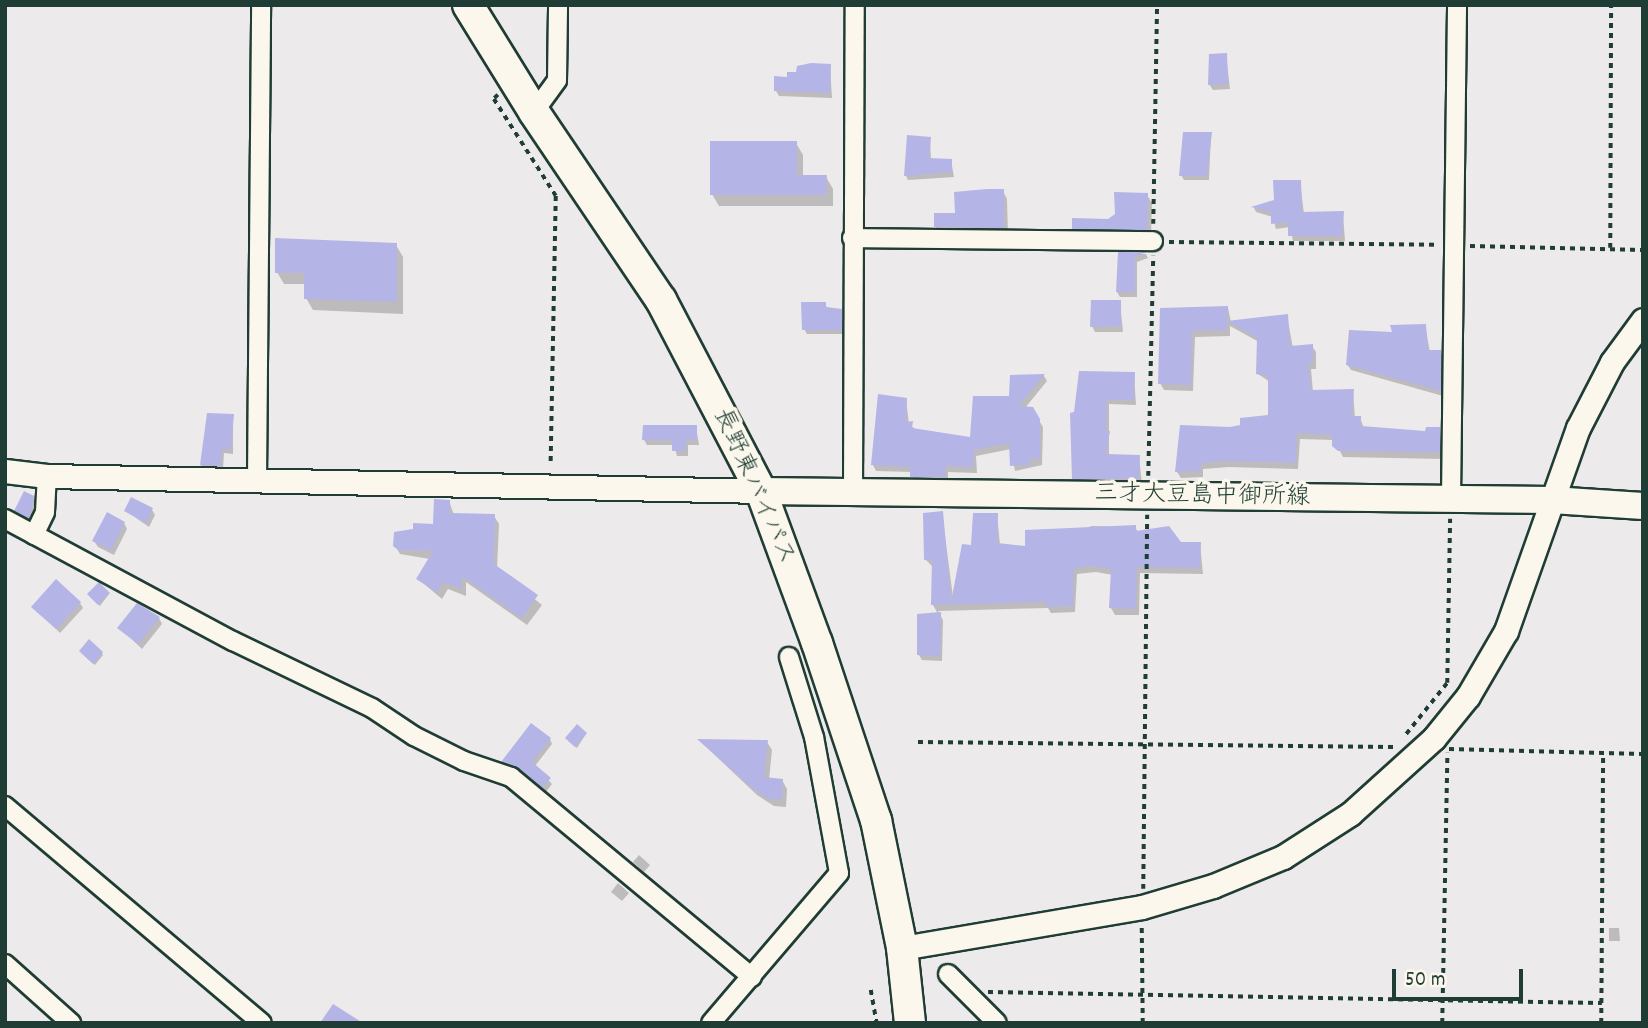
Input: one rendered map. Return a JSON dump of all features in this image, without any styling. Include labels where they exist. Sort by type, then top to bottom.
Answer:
[{"type":"highway","name":"長野東バイパス","points":[[468,5],[534,113],[661,300],[761,491],[817,643],[876,820],[902,948],[910,1023]]},
{"type":"main road","name":"三才大豆島中御所線","points":[[761,491],[1552,500],[1643,506]]},
{"type":"street","points":[[257,480],[261,5]]},
{"type":"street","points":[[534,113],[557,79],[558,5]]},
{"type":"street","points":[[853,492],[855,5]]},
{"type":"street","points":[[1451,499],[1457,5]]},
{"type":"street","points":[[852,238],[1153,241]]},
{"type":"street","points":[[902,948],[1142,907],[1213,886],[1283,857],[1350,814],[1440,743],[1506,631],[1578,428],[1612,362],[1643,320]]},
{"type":"street","points":[[5,471],[47,476],[761,491]]},
{"type":"street","points":[[34,535],[44,512],[47,476]]},
{"type":"street","points":[[5,519],[372,708],[414,736],[464,761],[511,777],[752,977]]},
{"type":"street","points":[[711,1023],[839,873],[814,737],[789,657]]},
{"type":"street","points":[[5,806],[262,1023]]},
{"type":"street","points":[[5,964],[71,1023]]},
{"type":"street","points":[[948,974],[997,1023]]},
{"type":"path","points":[[1610,249],[1611,5]]},
{"type":"path","points":[[514,78],[494,99],[556,197],[550,486]]},
{"type":"path","points":[[1153,241],[1643,250]]},
{"type":"path","points":[[1143,1023],[1147,497]]},
{"type":"path","points":[[918,742],[1395,747],[1447,683],[1451,499]]},
{"type":"path","points":[[1417,722],[1440,743],[1603,754],[1643,754]]},
{"type":"path","points":[[1440,743],[1442,1023]]},
{"type":"path","points":[[1601,1023],[1603,754]]},
{"type":"path","points":[[871,990],[877,1023]]},
{"type":"path","points":[[967,992],[1602,1003]]},
{"type":"building","points":[[1227,53],[1228,84],[1208,85],[1209,54]]},
{"type":"building","points":[[811,63],[831,64],[830,93],[774,91],[774,76],[787,77],[787,72],[796,72],[797,66]]},
{"type":"building","points":[[1183,132],[1212,132],[1207,176],[1179,176]]},
{"type":"building","points":[[907,135],[931,137],[929,158],[952,159],[952,172],[904,176]]},
{"type":"building","points":[[710,141],[797,141],[797,175],[827,175],[826,195],[710,195]]},
{"type":"building","points":[[1273,180],[1301,180],[1302,212],[1344,211],[1342,236],[1288,236],[1288,222],[1271,224],[1271,212],[1251,207],[1274,200]]},
{"type":"building","points":[[1004,189],[1004,228],[934,227],[934,213],[955,213],[954,192]]},
{"type":"building","points":[[1114,192],[1148,193],[1147,230],[1072,229],[1072,218],[1108,219],[1115,214]]},
{"type":"building","points":[[275,238],[397,243],[397,302],[304,299],[304,273],[275,273]]},
{"type":"building","points":[[1118,252],[1147,252],[1135,256],[1135,292],[1116,292]]},
{"type":"building","points":[[1091,300],[1121,300],[1121,326],[1090,327]]},
{"type":"building","points":[[801,302],[826,302],[826,307],[842,309],[842,330],[802,330]]},
{"type":"building","points":[[1228,306],[1227,330],[1192,331],[1191,385],[1158,384],[1160,308]]},
{"type":"building","points":[[1288,314],[1290,346],[1313,344],[1313,363],[1308,363],[1311,390],[1354,389],[1352,416],[1361,416],[1361,426],[1425,431],[1426,427],[1440,427],[1440,452],[1338,451],[1332,446],[1332,435],[1297,433],[1296,463],[1224,461],[1201,463],[1201,471],[1175,472],[1180,425],[1230,427],[1240,425],[1240,418],[1268,415],[1268,376],[1256,374],[1257,338],[1227,321]]},
{"type":"building","points":[[1426,324],[1428,350],[1441,350],[1441,391],[1346,365],[1349,330],[1392,332],[1390,325]]},
{"type":"building","points":[[1079,371],[1135,372],[1134,400],[1107,400],[1106,431],[1110,431],[1106,454],[1140,455],[1139,479],[1072,479],[1070,413],[1074,412]]},
{"type":"building","points":[[1045,374],[1019,406],[1033,407],[1040,419],[1040,459],[1030,459],[1029,465],[1010,466],[1009,443],[974,450],[974,467],[946,466],[945,477],[910,477],[910,467],[871,465],[878,394],[907,398],[906,422],[913,421],[912,428],[970,437],[973,396],[1009,396],[1010,375]]},
{"type":"building","points":[[207,413],[234,414],[231,449],[222,449],[221,466],[200,465]]},
{"type":"building","points":[[643,425],[697,425],[697,440],[686,440],[686,451],[672,451],[672,440],[642,440]]},
{"type":"building","points":[[24,491],[34,496],[29,519],[14,511]]},
{"type":"building","points":[[131,497],[153,508],[146,523],[124,511]]},
{"type":"building","points":[[434,499],[450,500],[450,513],[495,514],[494,564],[538,595],[522,618],[462,576],[462,589],[443,582],[437,592],[416,579],[433,551],[398,550],[393,546],[394,532],[413,529],[413,523],[433,524]]},
{"type":"building","points":[[943,511],[951,602],[962,544],[971,545],[973,513],[998,513],[997,543],[1025,546],[1025,530],[1136,525],[1136,531],[1169,526],[1181,542],[1201,542],[1200,568],[1137,567],[1136,609],[1109,608],[1111,569],[1091,566],[1074,568],[1073,606],[1046,607],[1046,602],[931,605],[932,560],[924,560],[923,513]]},
{"type":"building","points":[[107,512],[125,522],[111,550],[92,541]]},
{"type":"building","points":[[56,579],[81,602],[56,629],[31,607]]},
{"type":"building","points":[[99,582],[110,593],[98,605],[87,594]]},
{"type":"building","points":[[137,603],[160,617],[138,644],[117,628]]},
{"type":"building","points":[[941,612],[940,656],[917,655],[917,614]]},
{"type":"building","points":[[89,639],[103,652],[93,664],[79,651]]},
{"type":"building","points":[[531,723],[551,738],[532,762],[551,778],[542,788],[518,768],[501,762]]},
{"type":"building","points":[[577,724],[587,733],[575,747],[565,738]]},
{"type":"building","points":[[697,739],[768,740],[764,777],[783,779],[782,799],[768,799],[751,787]]},
{"type":"building","points":[[333,1004],[363,1023],[320,1023]]}]
